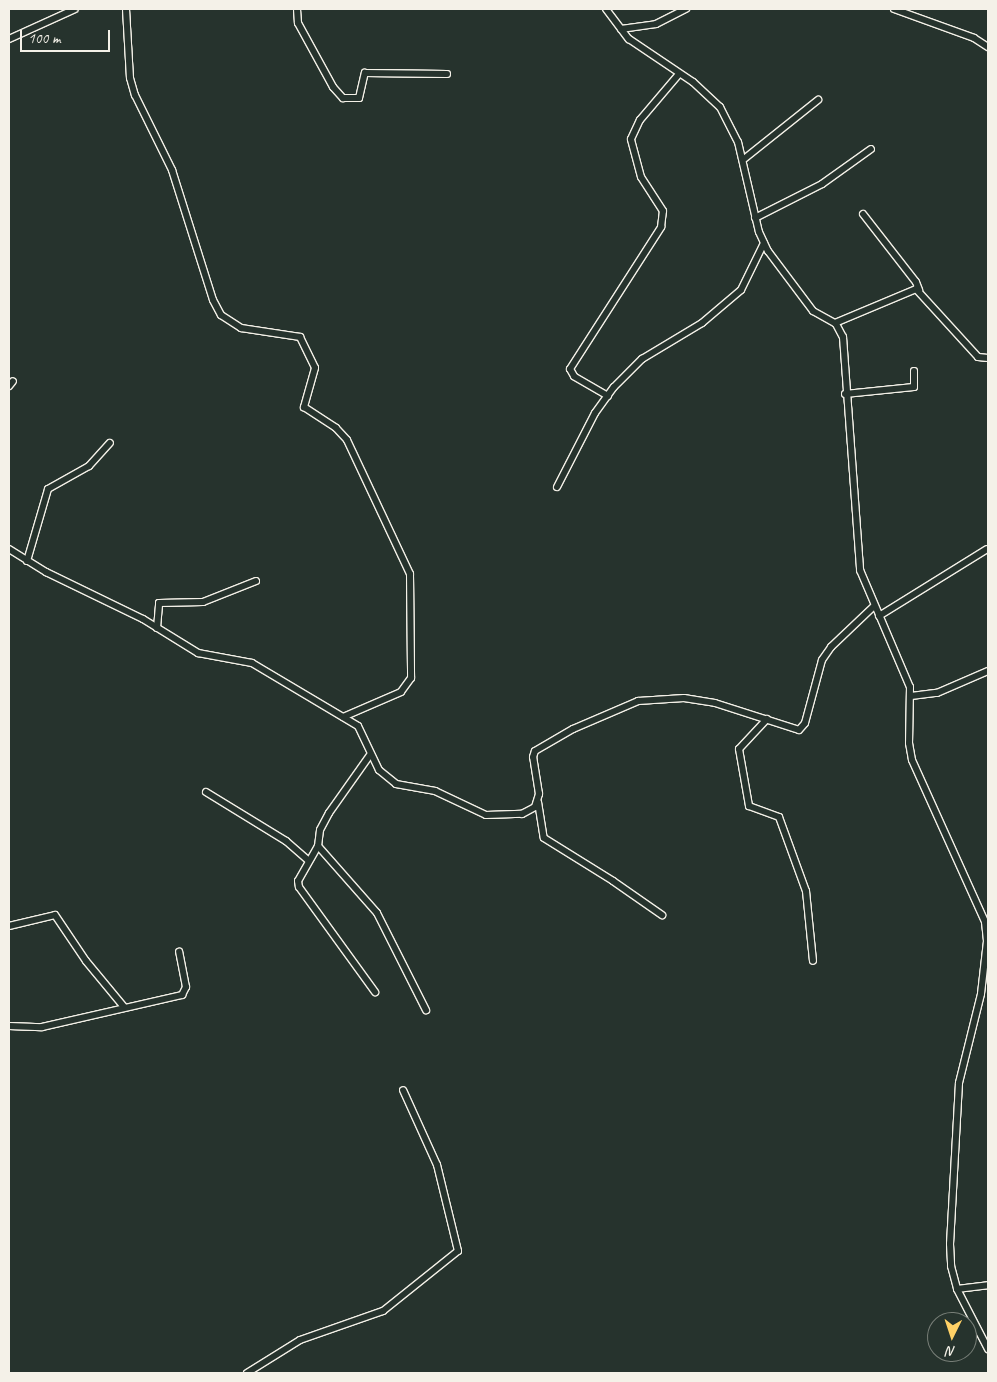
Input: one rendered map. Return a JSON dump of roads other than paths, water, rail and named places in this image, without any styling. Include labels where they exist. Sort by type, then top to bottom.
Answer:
[{"type":"street","points":[[9,40],[75,9]]},
{"type":"street","points":[[126,9],[130,78],[135,95],[172,170],[213,300],[221,314],[241,328],[300,337],[315,368],[304,407],[336,428],[347,440],[410,574],[411,678],[401,692],[343,717]]},
{"type":"street","points":[[297,9],[298,23],[333,87],[343,98],[359,98],[365,73],[447,74]]},
{"type":"street","points":[[606,9],[621,29],[641,50],[680,74],[720,107],[731,124],[744,158],[755,218],[764,243],[813,311],[835,323],[842,337],[846,355],[845,394],[860,570],[910,687],[909,743],[912,760],[946,840],[982,910],[987,940],[981,994],[959,1084],[955,1127],[951,1266],[957,1289],[988,1349]]},
{"type":"street","points":[[621,29],[656,24],[686,9]]},
{"type":"street","points":[[894,9],[974,38],[988,47]]},
{"type":"street","points":[[608,396],[571,374],[570,370],[613,297],[661,227],[663,210],[641,176],[631,139],[640,120],[680,74]]},
{"type":"street","points":[[744,158],[818,100]]},
{"type":"street","points":[[755,218],[822,184],[871,149]]},
{"type":"street","points":[[863,214],[911,275],[919,290],[978,357],[988,358]]},
{"type":"street","points":[[557,487],[579,442],[608,396],[642,359],[702,323],[741,290],[764,243]]},
{"type":"street","points":[[835,323],[919,290]]},
{"type":"street","points":[[845,394],[914,386],[914,371]]},
{"type":"street","points":[[26,561],[48,489],[89,466],[110,443]]},
{"type":"street","points":[[9,549],[26,561],[157,628],[198,653],[252,664],[343,717],[364,732],[370,755],[378,770],[401,788],[435,791],[486,815],[522,814],[538,802]]},
{"type":"street","points":[[879,616],[987,549]]},
{"type":"street","points":[[157,628],[159,603],[203,602],[256,581]]},
{"type":"street","points":[[662,915],[638,897],[544,838],[538,802],[535,751],[619,706],[638,701],[684,698],[716,702],[794,730],[802,728],[822,660],[831,646],[874,606]]},
{"type":"street","points":[[911,696],[937,693],[988,671]]},
{"type":"street","points":[[767,719],[739,749],[750,806],[779,817],[806,892],[813,961]]},
{"type":"street","points":[[370,755],[329,813],[320,830],[318,846],[298,882],[299,887],[375,992]]},
{"type":"street","points":[[206,792],[286,841],[309,861]]},
{"type":"street","points":[[318,846],[377,913],[426,1010]]},
{"type":"street","points":[[9,926],[55,915],[86,961],[124,1007]]},
{"type":"street","points":[[9,1026],[42,1027],[182,995],[186,987],[180,952]]},
{"type":"street","points":[[247,1373],[300,1340],[383,1311],[458,1251],[436,1165],[404,1090]]},
{"type":"street","points":[[957,1289],[988,1285]]}]
